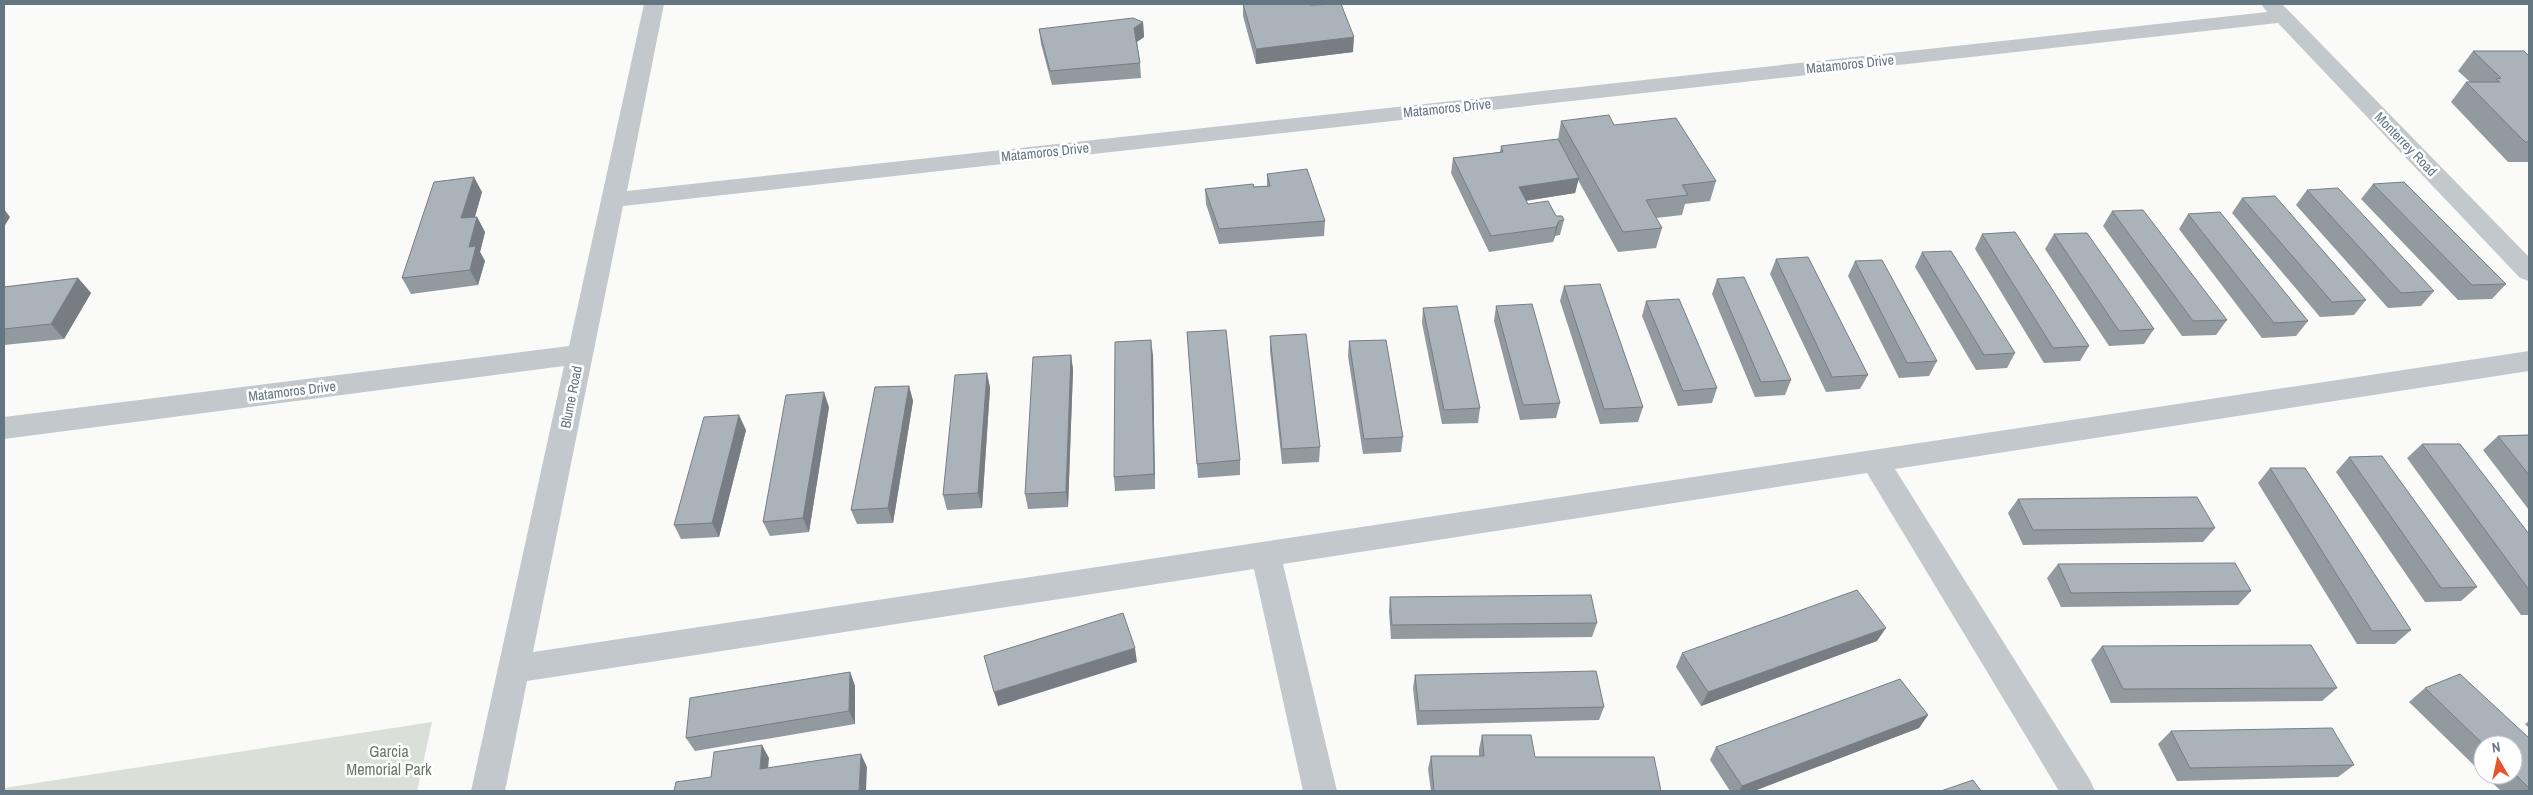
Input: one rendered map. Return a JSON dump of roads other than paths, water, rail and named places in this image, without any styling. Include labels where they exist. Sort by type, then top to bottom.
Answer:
[{"type":"street","name":"Blume Road","points":[[485,791],[515,669],[579,354],[654,4]]},
{"type":"street","name":"Matamoros Drive","points":[[612,200],[2277,10]]},
{"type":"street","name":"Monterrey Road","points":[[2277,10],[2529,272]]},
{"type":"street","name":"Matamoros Drive","points":[[4,428],[579,354]]},
{"type":"street","points":[[515,669],[2529,361]]},
{"type":"street","points":[[1874,462],[2078,791]]},
{"type":"street","points":[[1266,555],[1320,791]]},
{"type":"park label","name":"Garcia Memorial Park","points":[[389,760]]}]
